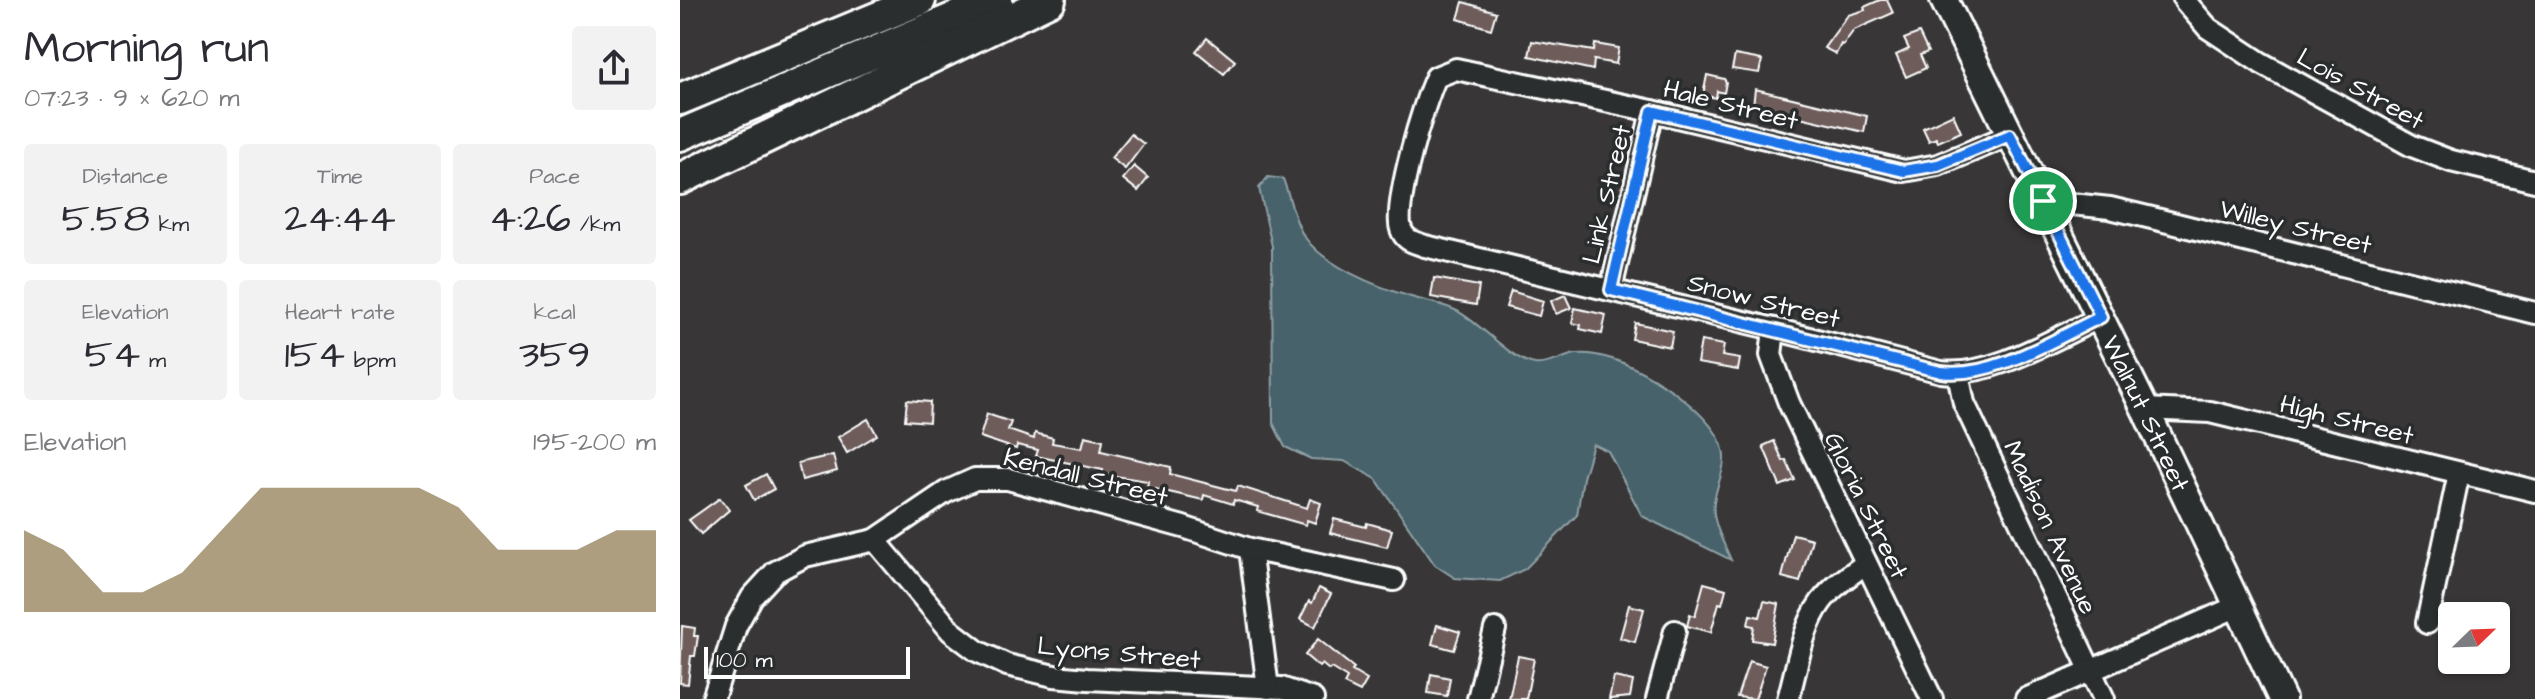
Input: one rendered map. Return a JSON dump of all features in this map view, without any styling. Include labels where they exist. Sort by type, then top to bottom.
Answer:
[{"type":"highway","points":[[680,99],[920,0]]},
{"type":"highway","points":[[680,135],[997,0]]},
{"type":"highway","points":[[680,179],[1050,0]]},
{"type":"highway","points":[[680,78],[768,62]]},
{"type":"main road","name":"Walnut Street","points":[[1944,0],[2101,317],[2282,699]]},
{"type":"street","name":"Lois Street","points":[[2184,0],[2208,28],[2261,63],[2412,146],[2451,161],[2535,181]]},
{"type":"street","name":"Hale Street","points":[[1407,240],[1401,230],[1401,201],[1422,116],[1436,77],[1456,69],[1652,111],[1904,171],[1938,165],[2010,135]]},
{"type":"street","name":"Link Street","points":[[1611,290],[1652,111]]},
{"type":"street","name":"Willey Street","points":[[2043,201],[2075,203],[2141,215],[2535,313]]},
{"type":"street","name":"Snow Street","points":[[1407,240],[1958,374],[2000,364],[2101,317]]},
{"type":"street","name":"Gloria Street","points":[[1774,329],[1771,355],[1776,374],[1932,699]]},
{"type":"street","name":"Madison Avenue","points":[[1958,374],[1964,403],[2104,699]]},
{"type":"street","name":"High Street","points":[[2145,409],[2210,412],[2535,491]]},
{"type":"street","points":[[2427,623],[2459,473]]},
{"type":"street","name":"Kendall Street","points":[[875,540],[960,484],[992,477],[1183,527],[1250,549],[1394,580]]},
{"type":"street","points":[[713,699],[736,626],[752,597],[769,578],[805,556],[875,540]]},
{"type":"street","name":"Lyons Street","points":[[875,540],[945,625],[977,651],[1007,665],[1087,679],[1281,688],[1313,699]]},
{"type":"street","points":[[1250,549],[1268,688]]},
{"type":"street","points":[[1788,699],[1804,641],[1822,601],[1865,564]]},
{"type":"street","points":[[2026,699],[2238,606]]},
{"type":"street","points":[[1478,699],[1495,629]]},
{"type":"street","points":[[1657,699],[1675,631]]},
{"type":"water","points":[[1268,177],[1283,179],[1297,224],[1304,236],[1324,256],[1351,273],[1395,292],[1455,310],[1526,361],[1545,364],[1576,354],[1613,359],[1653,378],[1690,405],[1721,442],[1724,459],[1714,502],[1714,517],[1731,560],[1642,516],[1608,451],[1593,444],[1577,515],[1525,569],[1500,581],[1455,578],[1435,565],[1376,479],[1344,461],[1311,459],[1285,447],[1273,423],[1272,246],[1259,188]]},
{"type":"building","points":[[1887,0],[1893,13],[1854,30],[1836,54],[1824,48],[1848,15],[1865,10],[1864,7]]},
{"type":"building","points":[[1463,2],[1496,12],[1491,29],[1458,19]]},
{"type":"building","points":[[1919,33],[1928,52],[1920,55],[1926,68],[1906,77],[1896,55],[1909,49],[1904,39]]},
{"type":"building","points":[[1207,38],[1235,61],[1224,74],[1196,51]]},
{"type":"building","points":[[1532,41],[1594,51],[1595,44],[1619,48],[1616,64],[1594,60],[1593,70],[1529,56]]},
{"type":"building","points":[[1735,55],[1762,60],[1759,73],[1732,69]]},
{"type":"building","points":[[1707,75],[1724,79],[1724,93],[1717,91],[1716,98],[1703,95]]},
{"type":"building","points":[[1755,89],[1867,116],[1864,132],[1753,106]]},
{"type":"building","points":[[1953,114],[1961,132],[1938,142],[1936,138],[1929,141],[1923,128]]},
{"type":"building","points":[[1131,134],[1144,144],[1125,169],[1111,158]]},
{"type":"building","points":[[1134,166],[1148,178],[1138,191],[1123,179]]},
{"type":"building","points":[[1434,278],[1479,286],[1476,305],[1431,297]]},
{"type":"building","points":[[1511,291],[1543,301],[1539,316],[1506,307]]},
{"type":"building","points":[[1565,295],[1571,308],[1556,314],[1551,301]]},
{"type":"building","points":[[1575,308],[1606,315],[1602,334],[1580,329],[1581,325],[1572,323]]},
{"type":"building","points":[[1635,323],[1673,331],[1670,347],[1632,339]]},
{"type":"building","points":[[1701,341],[1724,345],[1722,356],[1740,359],[1738,370],[1697,363]]},
{"type":"building","points":[[907,400],[930,402],[929,422],[905,420]]},
{"type":"building","points":[[987,414],[1011,422],[1008,430],[1034,439],[1035,433],[1053,438],[1052,443],[1082,448],[1085,436],[1103,440],[1101,451],[1171,467],[1170,474],[1236,491],[1238,486],[1307,508],[1310,499],[1321,503],[1315,523],[1307,520],[1306,525],[1257,511],[1258,507],[1234,500],[1233,504],[1204,495],[1203,500],[1147,487],[1148,481],[1102,474],[1103,470],[1036,456],[1038,450],[1017,445],[1016,449],[980,437]]},
{"type":"building","points":[[868,419],[877,435],[847,453],[838,437]]},
{"type":"building","points":[[1774,441],[1795,480],[1780,486],[1763,446]]},
{"type":"building","points":[[833,455],[837,471],[802,480],[798,463]]},
{"type":"building","points":[[766,474],[774,489],[754,500],[746,485]]},
{"type":"building","points":[[720,498],[729,510],[701,534],[689,520]]},
{"type":"building","points":[[1334,519],[1392,530],[1387,547],[1330,533]]},
{"type":"building","points":[[1793,534],[1812,539],[1800,582],[1782,577]]},
{"type":"building","points":[[1704,583],[1726,589],[1711,632],[1687,626],[1690,614],[1695,616]]},
{"type":"building","points":[[1319,588],[1331,594],[1315,627],[1300,619]]},
{"type":"building","points":[[1764,601],[1779,604],[1772,643],[1752,640],[1754,626],[1748,625],[1750,615],[1760,617]]},
{"type":"building","points":[[1629,605],[1644,609],[1635,642],[1620,638]]},
{"type":"building","points":[[1437,625],[1460,632],[1454,650],[1432,644]]},
{"type":"building","points":[[682,626],[695,628],[694,636],[698,636],[695,656],[691,656],[688,684],[680,683]]},
{"type":"building","points":[[1318,639],[1354,668],[1352,671],[1367,680],[1360,692],[1344,684],[1347,678],[1322,664],[1319,667],[1305,655]]},
{"type":"building","points":[[1518,656],[1534,659],[1526,699],[1509,699]]},
{"type":"building","points":[[1749,661],[1766,666],[1755,699],[1737,697]]},
{"type":"building","points":[[1431,674],[1450,678],[1447,696],[1428,693]]},
{"type":"building","points":[[1614,677],[1633,681],[1630,697],[1609,699]]},
{"type":"route","points":[[1652,111],[1904,171],[1938,165],[2010,135],[2043,201],[2101,317],[2000,364],[1980,370],[1958,374],[1941,372],[1611,290],[1652,111]]}]
